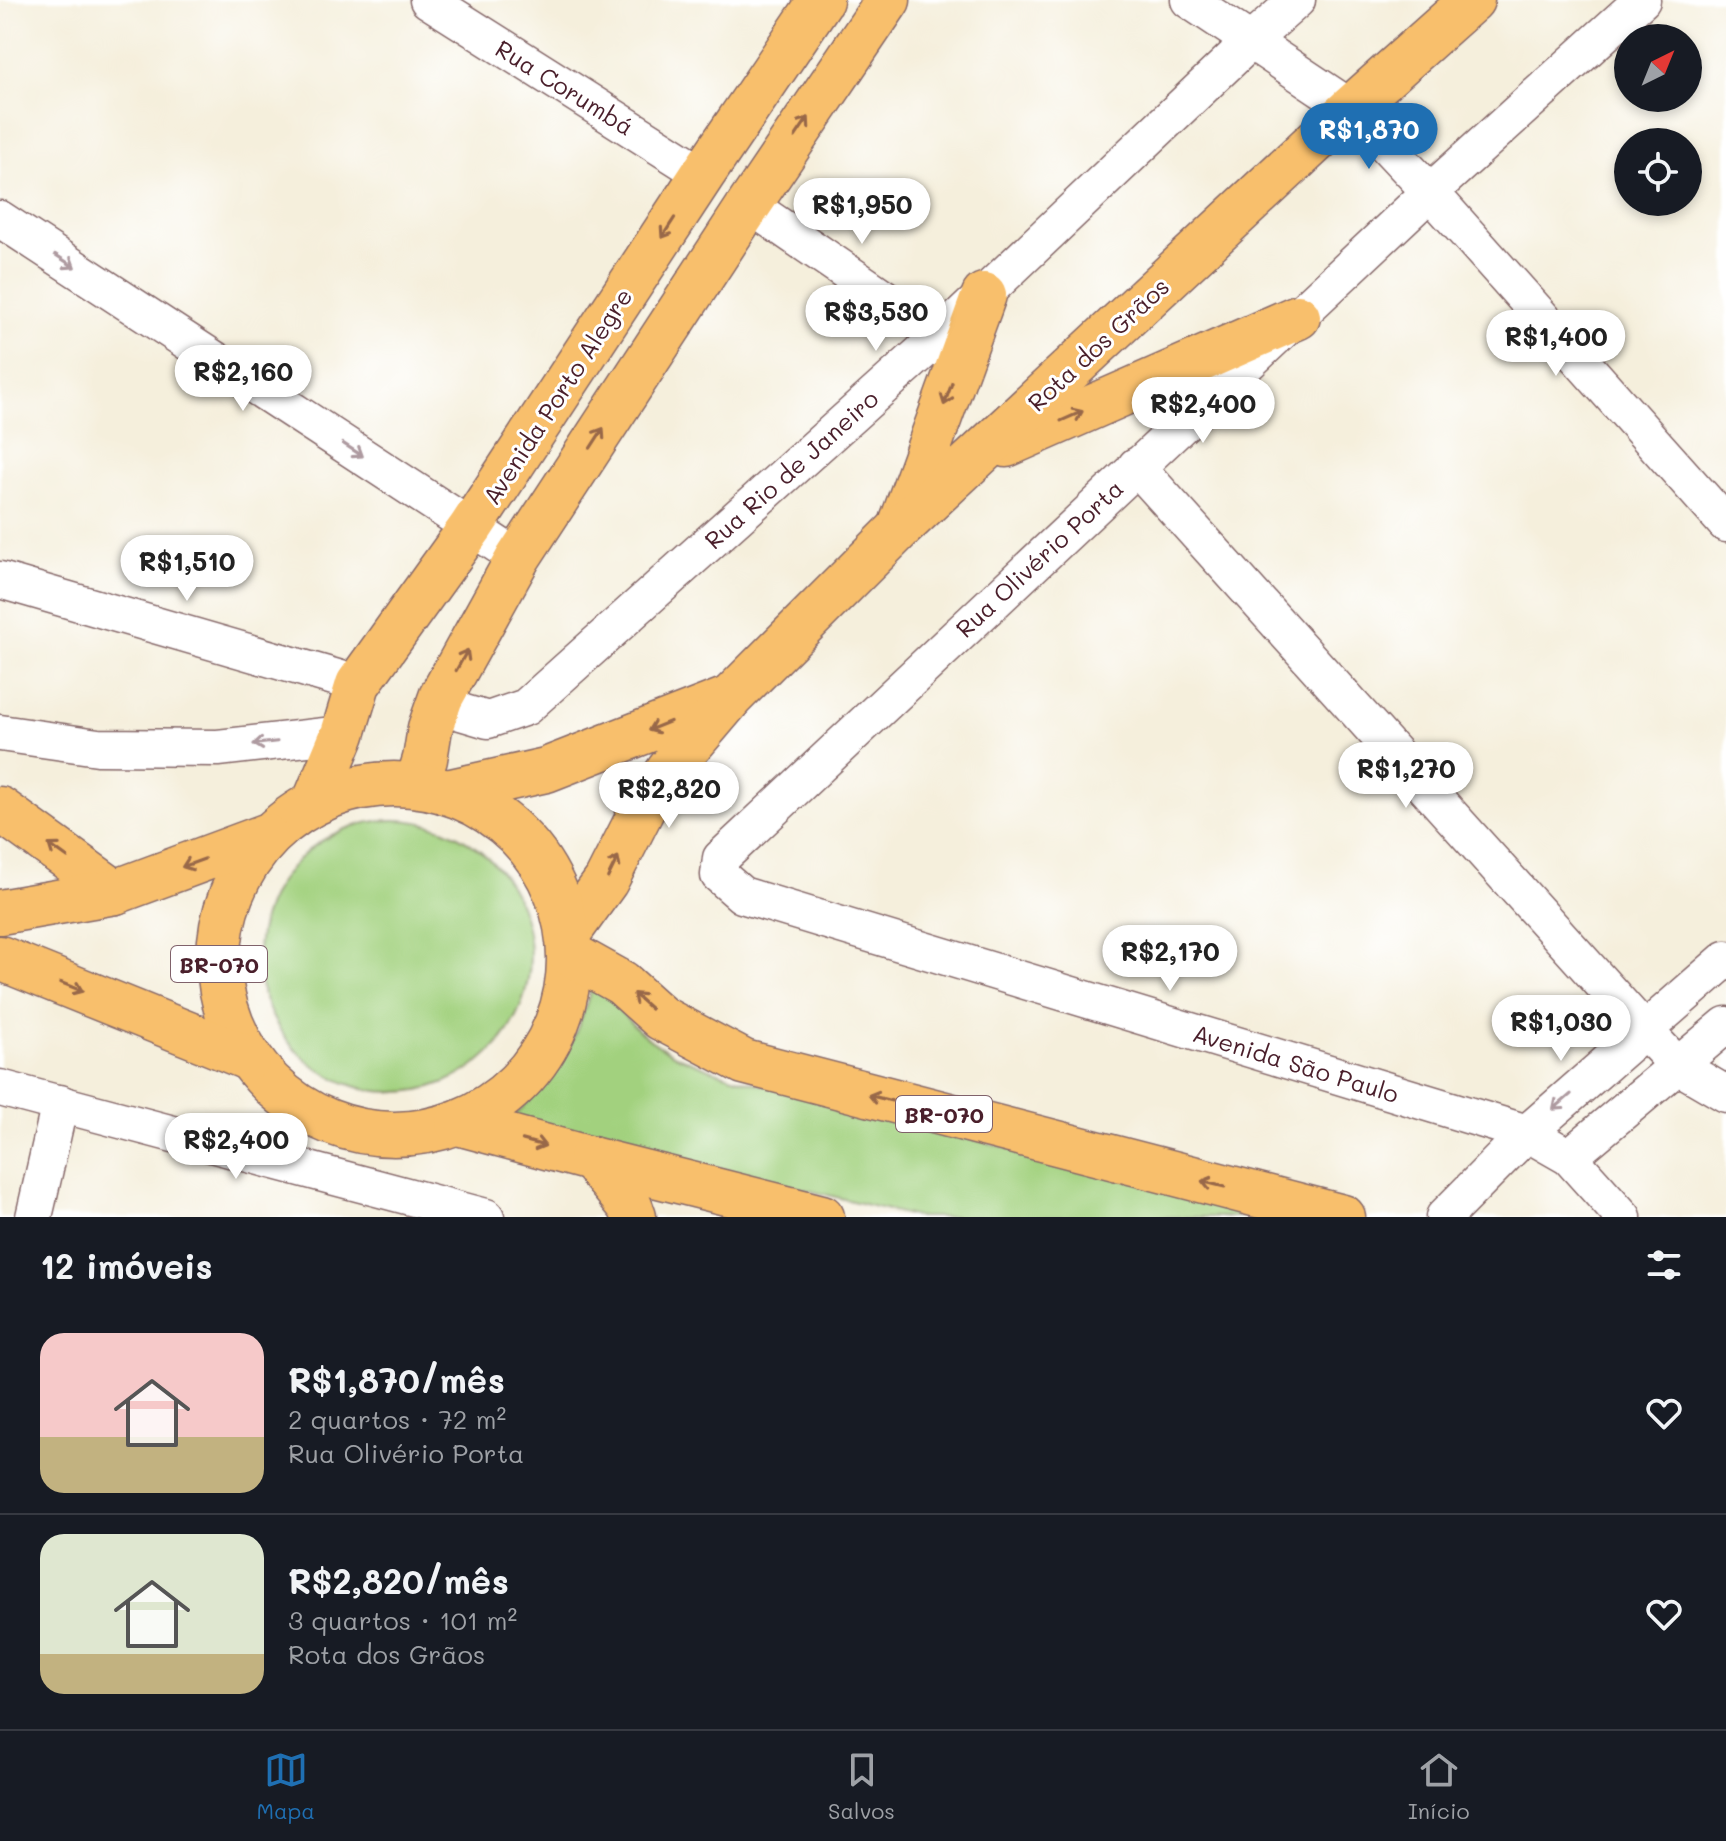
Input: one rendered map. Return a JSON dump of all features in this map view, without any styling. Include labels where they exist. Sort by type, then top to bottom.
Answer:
[{"type":"main road","name":"Avenida Porto Alegre","points":[[315,801],[343,734],[358,684],[471,527],[821,0]]},
{"type":"main road","points":[[432,788],[425,759],[430,728],[441,697],[518,558],[749,205],[888,0]]},
{"type":"main road","name":"Rota dos Grãos","points":[[570,942],[606,881],[643,808],[669,770],[731,697],[900,528],[1351,108],[1472,0]]},
{"type":"main road","points":[[900,528],[984,295]]},
{"type":"main road","points":[[975,459],[1298,317]]},
{"type":"main road","name":"Rota dos Grãos","points":[[432,788],[546,770],[731,697]]},
{"type":"main road","name":"BR-070","points":[[0,912],[115,892],[266,836],[315,801],[365,785],[432,788],[493,815],[530,849],[556,892],[570,942],[564,1002],[543,1053],[506,1095],[458,1123],[401,1135],[342,1128],[289,1101],[248,1058],[223,1004],[217,944],[232,886],[266,836]]},
{"type":"main road","points":[[0,809],[115,892]]},
{"type":"main road","name":"BR-070","points":[[570,942],[661,1018],[744,1062],[1343,1217]]},
{"type":"main road","name":"BR-070","points":[[0,958],[248,1058]]},
{"type":"main road","name":"BR-070","points":[[458,1123],[822,1217]]},
{"type":"main road","points":[[591,1159],[630,1206],[634,1217]]},
{"type":"street","name":"Rua Corumbá","points":[[428,0],[703,174]]},
{"type":"street","points":[[1189,0],[1351,108],[1430,192],[1726,524]]},
{"type":"street","name":"Rua Rio de Janeiro","points":[[441,697],[461,712],[488,720],[526,707],[940,336],[1297,0]]},
{"type":"street","name":"Rua Olivério Porta","points":[[742,895],[719,875],[721,858],[1430,192],[1642,0]]},
{"type":"street","points":[[749,205],[940,336]]},
{"type":"street","points":[[0,219],[518,558]]},
{"type":"street","points":[[1136,466],[1645,1031],[1678,1066],[1726,1094]]},
{"type":"street","points":[[0,580],[358,684]]},
{"type":"street","points":[[0,733],[98,747],[203,748],[343,734]]},
{"type":"street","name":"Avenida São Paulo","points":[[742,895],[1527,1133],[1569,1157],[1623,1217]]},
{"type":"street","points":[[1444,1217],[1527,1133],[1726,959]]},
{"type":"street","points":[[1569,1157],[1726,1025]]},
{"type":"street","points":[[0,1088],[486,1217]]},
{"type":"street","points":[[34,1217],[60,1103]]},
{"type":"green space","points":[[394,820],[446,830],[470,843],[490,860],[507,880],[520,904],[530,956],[520,1008],[507,1032],[490,1052],[470,1069],[446,1082],[394,1092],[342,1082],[318,1069],[298,1052],[281,1032],[268,1008],[258,956],[268,904],[281,880],[298,860],[318,843],[342,830]]},
{"type":"green space","points":[[594,979],[621,1013],[654,1043],[680,1057],[736,1078],[1276,1217],[916,1217],[719,1168],[504,1124],[538,1092],[562,1060],[580,1024]]}]
